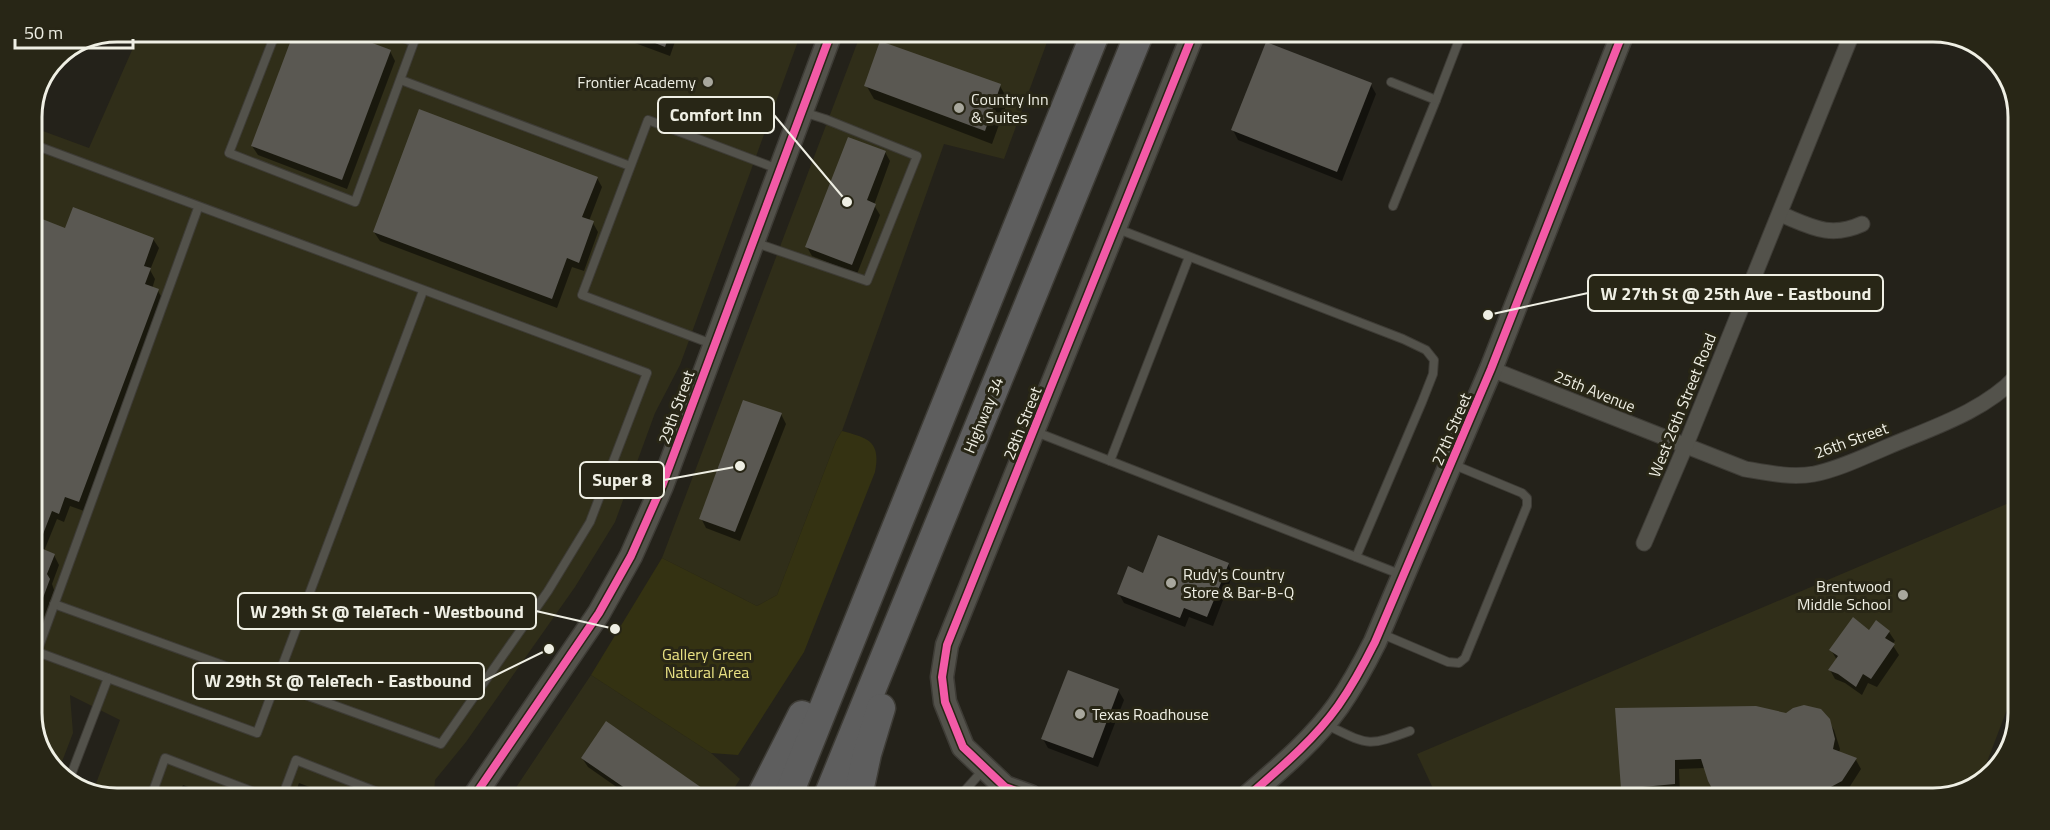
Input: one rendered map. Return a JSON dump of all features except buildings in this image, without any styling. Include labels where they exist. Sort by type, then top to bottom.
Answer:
[{"type":"highway","points":[[791,788],[1092,42]]},
{"type":"highway","name":"Highway 34","points":[[831,788],[1136,42]]},
{"type":"highway","points":[[765,788],[848,621],[880,564]]},
{"type":"highway","points":[[860,788],[867,754],[904,644],[905,605]]},
{"type":"street","name":"29th Street","points":[[480,788],[599,613],[631,556],[662,486],[828,42]]},
{"type":"street","name":"28th Street","points":[[1010,788],[963,747],[945,702],[942,677],[947,645],[1189,42]]},
{"type":"street","name":"27th Street","points":[[1257,788],[1303,747],[1337,708],[1357,676],[1379,633],[1491,369],[1619,42]]},
{"type":"street","name":"West 26th Street Road","points":[[1644,543],[1849,42]]},
{"type":"street","points":[[1779,214],[1826,232],[1850,230],[1862,224]]},
{"type":"street","name":"25th Avenue","points":[[1491,369],[1685,447]]},
{"type":"street","name":"26th Street","points":[[1685,447],[1745,469],[1785,475],[1813,474],[1839,467],[1934,427],[1981,404],[2008,386]]},
{"type":"lane","points":[[272,42],[229,153],[355,202],[414,42]]},
{"type":"lane","points":[[1394,206],[1458,42]]},
{"type":"lane","points":[[400,80],[630,166]]},
{"type":"lane","points":[[1391,82],[1436,100]]},
{"type":"lane","points":[[752,242],[867,281],[917,156],[825,119],[801,112]]},
{"type":"lane","points":[[713,345],[582,296],[630,166],[648,120],[779,170]]},
{"type":"lane","points":[[42,148],[647,373],[590,522],[548,591],[441,744],[54,604]]},
{"type":"lane","points":[[42,632],[198,207]]},
{"type":"lane","points":[[1115,228],[1402,339],[1426,350],[1434,360],[1433,374],[1422,402],[1356,557]]},
{"type":"lane","points":[[1110,461],[1189,257]]},
{"type":"lane","points":[[42,654],[257,733],[423,291]]},
{"type":"lane","points":[[1033,431],[1403,575]]},
{"type":"lane","points":[[1379,633],[1448,662],[1459,663],[1465,658],[1527,506],[1527,498],[1522,493],[1450,464]]},
{"type":"lane","points":[[72,773],[108,678]]},
{"type":"lane","points":[[1323,723],[1359,741],[1372,744],[1410,731]]},
{"type":"lane","points":[[154,788],[165,758],[243,788]]},
{"type":"lane","points":[[288,788],[296,760],[367,788]]},
{"type":"lane","points":[[967,788],[985,768]]},
{"type":"shaded area","points":[[136,42],[798,42],[680,365],[655,413],[615,522],[575,587],[466,742],[435,780],[434,788],[102,787],[95,785],[120,720],[70,695],[73,733],[61,763],[52,751],[43,728],[42,718],[42,131],[89,148]]},
{"type":"shaded area","points":[[858,42],[1047,42],[1004,159],[944,144],[842,431],[836,441],[777,595],[757,606],[662,558]]},
{"type":"shaded area","name":"Brentwood Middle School","points":[[2008,503],[2008,707],[1985,767],[1979,773],[1957,784],[1933,788],[1433,788],[1417,754]]},
{"type":"shaded area","points":[[591,675],[711,753],[740,779],[734,788],[516,788]]},
{"type":"green space","name":"Gallery Green Natural Area","points":[[842,431],[870,442],[876,454],[875,472],[804,652],[738,755],[711,753],[591,675],[662,558],[757,606],[777,595],[836,441]]},
{"type":"cycle path","points":[[480,788],[599,613],[631,556],[662,486],[828,42]]},
{"type":"cycle path","points":[[1008,788],[963,747],[945,702],[942,677],[947,645],[1190,42]]},
{"type":"cycle path","points":[[1257,788],[1295,754],[1328,719],[1353,683],[1375,642],[1491,369],[1619,42]]},
{"type":"place","name":"Frontier Academy","points":[[708,82]]},
{"type":"place","name":"Country Inn & Suites","points":[[959,108]]},
{"type":"place","name":"Comfort Inn","points":[[847,202]]},
{"type":"place","name":"W 27th St @ 25th Ave - Eastbound","points":[[1488,315]]},
{"type":"place","name":"Super 8","points":[[740,466]]},
{"type":"place","name":"Rudy's Country Store & Bar-B-Q","points":[[1171,583]]},
{"type":"place","name":"Brentwood Middle School","points":[[1903,595]]},
{"type":"place","name":"W 29th St @ TeleTech - Westbound","points":[[615,629]]},
{"type":"place","name":"W 29th St @ TeleTech - Eastbound","points":[[549,649]]},
{"type":"place","name":"Texas Roadhouse","points":[[1080,714]]}]
